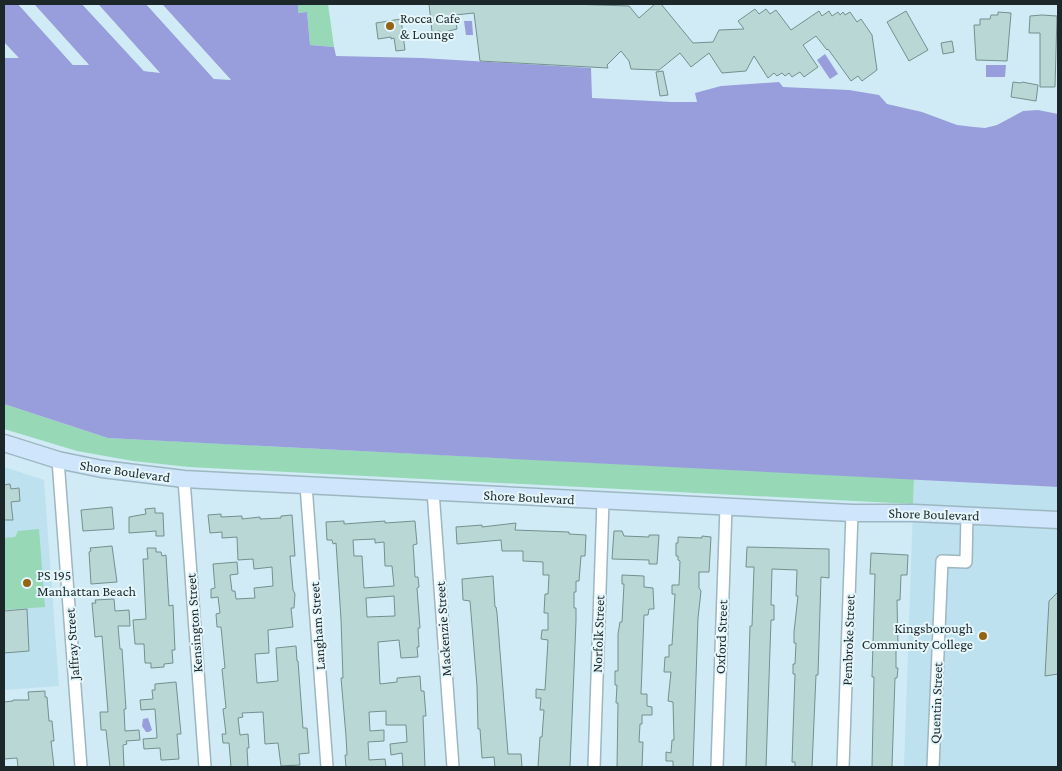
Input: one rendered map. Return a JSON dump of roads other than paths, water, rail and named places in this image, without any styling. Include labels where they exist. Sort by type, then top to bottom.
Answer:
[{"type":"main road","name":"Shore Boulevard","points":[[4,443],[58,460],[132,474],[184,479],[852,513],[914,513],[1058,520]]},
{"type":"street","name":"Jaffray Street","points":[[58,460],[80,767]]},
{"type":"street","name":"Kensington Street","points":[[184,479],[204,767]]},
{"type":"street","name":"Langham Street","points":[[306,485],[326,767]]},
{"type":"street","name":"Mackenzie Street","points":[[433,492],[453,767]]},
{"type":"street","name":"Norfolk Street","points":[[594,767],[602,501]]},
{"type":"street","name":"Oxford Street","points":[[717,767],[726,507]]},
{"type":"street","name":"Pembroke Street","points":[[843,767],[852,513]]},
{"type":"street","name":"Quentin Street","points":[[933,767],[942,561],[966,562],[967,515]]},
{"type":"water","points":[[4,4],[18,4],[73,65],[88,64],[34,4],[82,4],[144,71],[159,72],[98,4],[146,4],[214,79],[230,79],[162,4],[298,4],[298,13],[307,12],[310,45],[334,47],[336,56],[422,58],[591,68],[592,98],[697,102],[695,93],[721,86],[779,82],[783,87],[849,90],[879,95],[887,104],[922,112],[957,125],[974,127],[985,128],[997,125],[1023,111],[1038,110],[1058,114],[1058,487],[108,438],[4,404],[4,58],[19,58],[4,42]]},
{"type":"water","points":[[464,21],[472,21],[473,35],[466,35]]},
{"type":"water","points":[[825,54],[838,74],[830,79],[817,60]]},
{"type":"water","points":[[986,65],[1006,65],[1005,77],[986,77]]},
{"type":"water","points":[[148,718],[152,730],[146,732],[142,726],[143,719]]},
{"type":"place","name":"Rocca Cafe & Lounge","points":[[390,26]]},
{"type":"place","name":"PS 195 Manhattan Beach","points":[[27,583]]},
{"type":"place","name":"Kingsborough Community College","points":[[983,636]]}]
